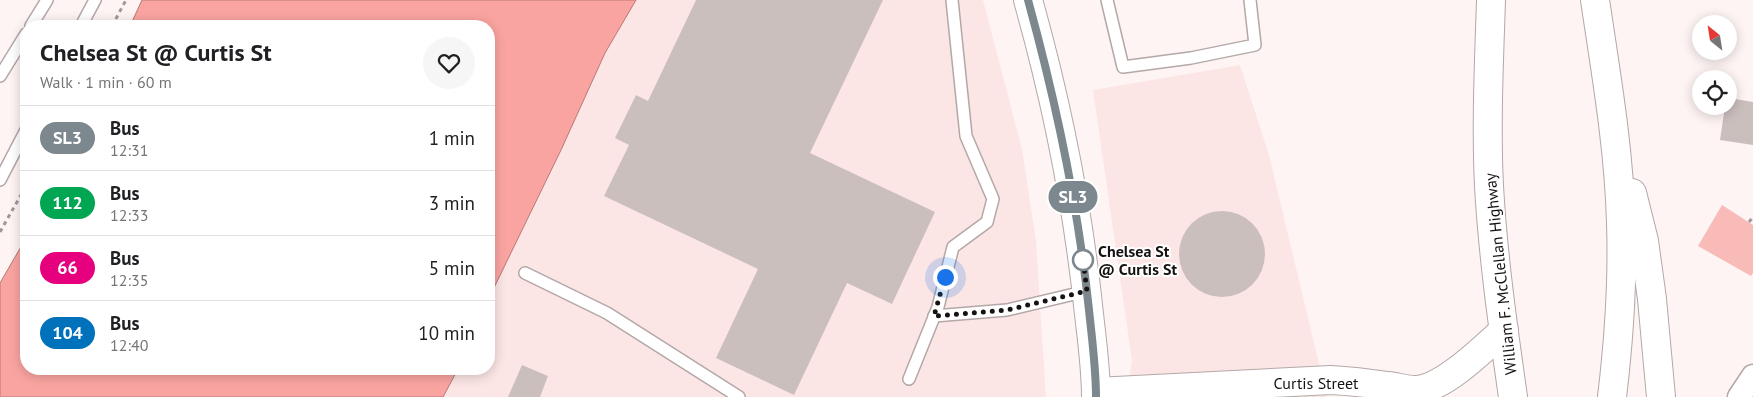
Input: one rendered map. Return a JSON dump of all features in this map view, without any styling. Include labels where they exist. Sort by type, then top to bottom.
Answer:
[{"type":"main road","points":[[1028,0],[1050,86],[1069,177],[1087,291],[1096,395]]},
{"type":"main road","name":"William F. McClellan Highway","points":[[1491,0],[1488,163],[1494,255],[1513,397]]},
{"type":"main road","points":[[1595,0],[1612,117],[1619,188],[1622,270],[1619,332],[1612,397]]},
{"type":"main road","points":[[1612,117],[1644,241],[1653,306],[1661,397]]},
{"type":"main road","points":[[1494,397],[1504,330]]},
{"type":"main road","name":"Curtis Street","points":[[1096,395],[1345,383],[1421,394],[1447,377],[1504,330]]},
{"type":"street","points":[[1739,397],[1753,376]]},
{"type":"lane","points":[[35,20],[48,0]]},
{"type":"lane","points":[[84,20],[95,0]]},
{"type":"lane","points":[[909,379],[938,307],[953,247],[987,222],[993,199],[966,136],[952,0]]},
{"type":"lane","points":[[1107,0],[1123,66],[1191,58],[1255,46],[1250,0]]},
{"type":"lane","points":[[0,76],[20,44]]},
{"type":"lane","points":[[0,180],[20,142]]},
{"type":"lane","points":[[525,273],[607,314],[740,397]]},
{"type":"lane","points":[[934,316],[1007,310],[1087,291]]},
{"type":"path","points":[[115,20],[126,0]]},
{"type":"path","points":[[0,232],[20,197]]},
{"type":"path","points":[[1749,222],[1753,217]]},
{"type":"shaded area","points":[[142,0],[636,0],[605,53],[561,150],[495,286],[495,20],[133,20]]},
{"type":"shaded area","points":[[629,0],[983,0],[1022,149],[1036,241],[1046,397],[441,397],[451,375],[495,375],[495,286],[561,150]]},
{"type":"shaded area","points":[[1240,65],[1269,155],[1327,397],[1126,397],[1132,361],[1093,90]]},
{"type":"shaded area","points":[[1722,205],[1753,225],[1753,273],[1751,276],[1698,246]]},
{"type":"shaded area","points":[[20,248],[20,375],[455,375],[443,397],[0,397],[0,283]]},
{"type":"building","points":[[696,0],[883,0],[810,153],[935,212],[892,304],[847,283],[794,395],[716,358],[758,269],[604,196],[629,145],[615,138],[636,95],[648,101]]},
{"type":"building","points":[[1737,99],[1753,102],[1753,145],[1720,140],[1724,115],[1737,115]]},
{"type":"building","points":[[1214,211],[1230,211],[1239,214],[1253,223],[1262,237],[1265,254],[1262,271],[1253,285],[1239,294],[1230,297],[1214,297],[1198,290],[1186,278],[1179,262],[1179,246],[1186,230],[1198,218]]},
{"type":"building","points":[[522,365],[548,376],[540,397],[508,397]]},
{"type":"bus line","name":"SL3","points":[[1028,0],[1050,86],[1071,186],[1087,291],[1096,397]]},
{"type":"place","name":"Chelsea St @ Curtis St","points":[[1083,260]]},
{"type":"route","points":[[945,277],[934,316],[1007,310],[1087,291],[1083,260]]}]
